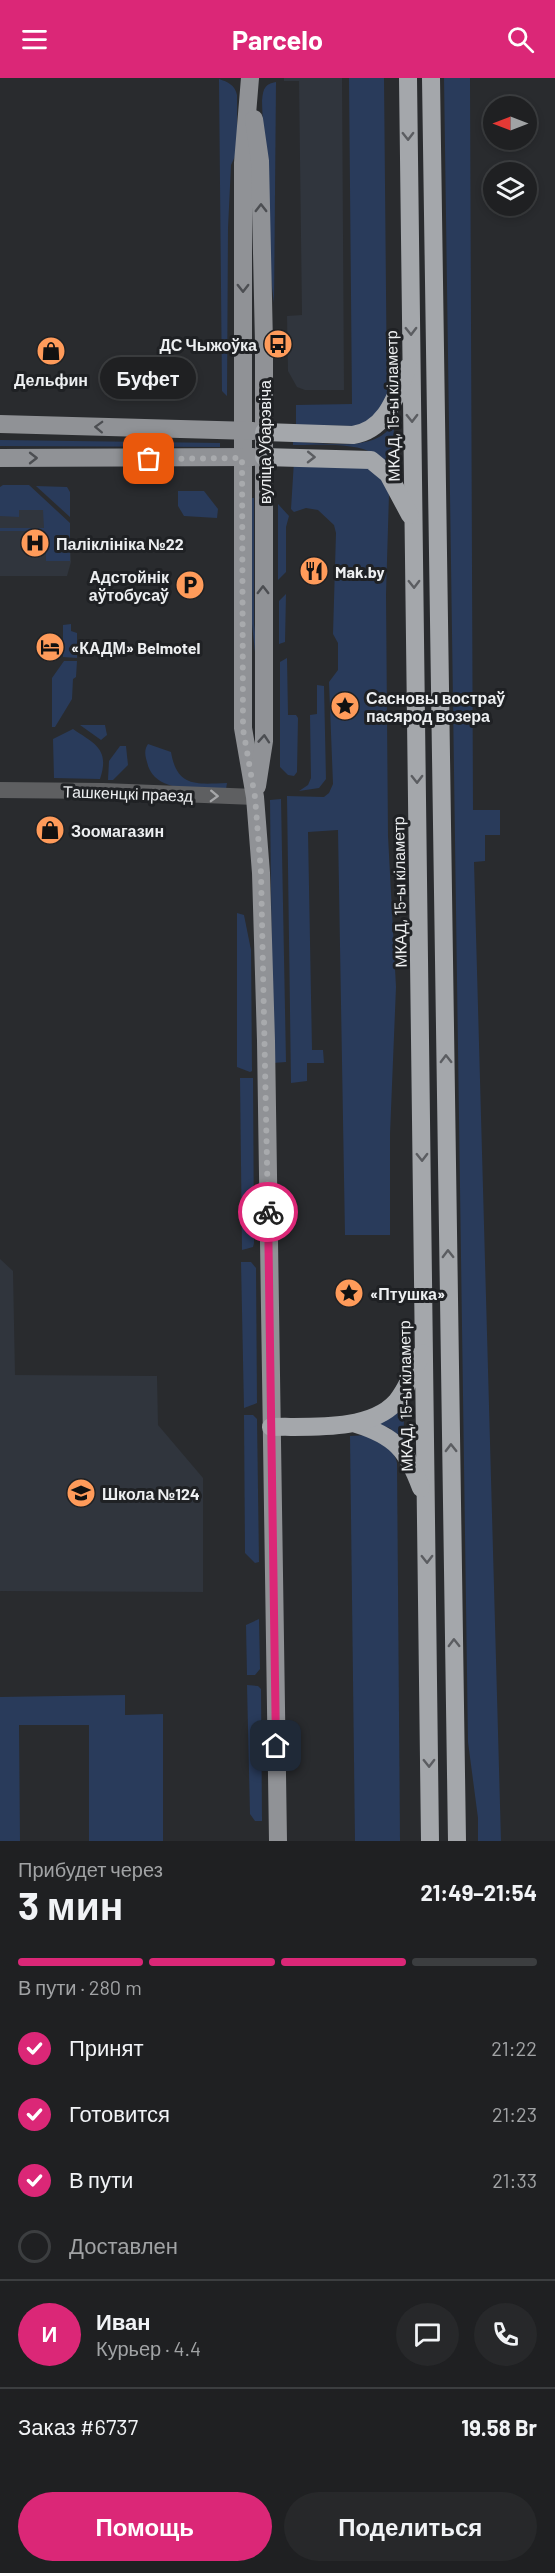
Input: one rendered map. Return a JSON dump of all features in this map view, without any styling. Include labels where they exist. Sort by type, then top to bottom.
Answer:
[{"type":"highway","name":"МКАД, 15-ы кіламетр","points":[[408,78],[430,1841]]},
{"type":"highway","points":[[431,78],[457,1841]]},
{"type":"highway","points":[[264,432],[353,435],[366,433],[385,417],[411,360]]},
{"type":"highway","points":[[264,457],[371,460],[388,474],[406,505],[413,525]]},
{"type":"highway","points":[[271,1427],[356,1424],[374,1419],[394,1404],[401,1395],[424,1349]]},
{"type":"highway","points":[[356,1424],[377,1430],[392,1440],[412,1465],[426,1500]]},
{"type":"main road","name":"вуліца Убарэвіча","points":[[250,82],[243,163],[243,735],[255,797],[261,873],[266,1041],[278,1841]]},
{"type":"main road","name":"вуліца Убарэвіча","points":[[250,82],[260,160],[264,432],[264,741],[255,797]]},
{"type":"main road","points":[[0,424],[264,432]]},
{"type":"main road","points":[[0,458],[264,457]]},
{"type":"street","name":"Ташкенцкі праезд","points":[[0,790],[255,797]]},
{"type":"shaded area","points":[[284,78],[342,78],[344,390],[305,390],[297,387],[288,371],[287,316],[302,315],[299,81],[284,81]]},
{"type":"shaded area","points":[[349,78],[384,78],[387,396],[374,419],[356,426],[296,425],[296,405],[352,404]]},
{"type":"shaded area","points":[[444,78],[470,78],[473,810],[500,810],[500,835],[485,835],[485,861],[474,862],[501,1841],[478,1841],[478,1818],[468,1742]]},
{"type":"shaded area","points":[[219,79],[231,84],[237,95],[237,152],[231,165],[228,228],[227,396],[222,391]]},
{"type":"shaded area","points":[[276,82],[274,303],[267,246],[262,101],[265,88]]},
{"type":"shaded area","points":[[391,427],[394,429],[391,466],[367,450],[335,445],[293,445],[293,442],[359,443],[382,435]]},
{"type":"shaded area","points":[[0,440],[220,443],[220,447],[0,446]]},
{"type":"shaded area","points":[[294,461],[360,462],[378,471],[389,494],[386,594],[388,836],[396,987],[390,1134],[390,1235],[345,1235],[338,830],[308,832],[312,1050],[323,1050],[324,1063],[307,1063],[307,1081],[291,1083],[287,796],[324,797],[329,793],[333,784],[329,682],[338,670],[338,643],[333,634],[336,533],[334,525],[318,510],[306,508],[294,512],[291,509]]},
{"type":"shaded area","points":[[29,485],[70,523],[70,561],[46,561],[45,531],[0,531],[0,528],[44,528],[43,510],[19,510],[19,517],[0,516],[0,487]]},
{"type":"shaded area","points":[[36,486],[67,487],[70,492],[70,517]]},
{"type":"shaded area","points":[[178,491],[204,491],[218,509],[217,518],[184,516],[178,506]]},
{"type":"shaded area","name":"Паліклініка №22","points":[[30,492],[69,525],[71,562],[67,576],[0,576],[0,493]]},
{"type":"shaded area","points":[[251,498],[254,498],[254,624],[259,671],[257,671],[252,624]]},
{"type":"shaded area","points":[[278,504],[289,516],[286,527],[286,572],[278,580]]},
{"type":"shaded area","points":[[286,594],[285,642],[279,644],[279,601]]},
{"type":"shaded area","points":[[71,624],[71,631],[77,633],[77,658],[63,657],[63,625]]},
{"type":"shaded area","points":[[287,658],[288,715],[296,715],[298,718],[297,772],[294,776],[288,775],[280,767],[280,662]]},
{"type":"shaded area","points":[[64,661],[77,661],[72,699],[55,727],[52,727],[52,678]]},
{"type":"shaded area","points":[[317,685],[324,686],[326,779],[319,788],[299,791],[308,785],[311,778],[310,715],[317,714]]},
{"type":"shaded area","points":[[80,725],[105,725],[107,735],[101,740]]},
{"type":"shaded area","points":[[73,729],[94,744],[102,754],[103,769],[100,779],[54,778],[53,739]]},
{"type":"shaded area","points":[[148,744],[171,752],[174,764],[183,778],[206,784],[227,783],[226,789],[180,788],[159,780],[151,773],[147,762],[145,753]]},
{"type":"shaded area","points":[[120,746],[126,746],[128,765],[113,780],[108,780],[109,761]]},
{"type":"shaded area","points":[[281,799],[286,1062],[273,1063],[270,800]]},
{"type":"shaded area","points":[[237,913],[244,915],[251,950],[252,1071],[250,1072],[237,1067]]},
{"type":"shaded area","points":[[240,1078],[253,1078],[254,1243],[253,1247],[242,1250]]},
{"type":"shaded area","points":[[0,1259],[13,1271],[15,1375],[157,1376],[158,1425],[203,1478],[203,1592],[0,1591]]},
{"type":"shaded area","points":[[241,1262],[251,1262],[256,1268],[257,1403],[244,1408]]},
{"type":"shaded area","points":[[405,1398],[403,1442],[390,1428],[372,1423]]},
{"type":"shaded area","points":[[244,1415],[253,1415],[257,1419],[259,1562],[255,1563],[245,1553]]},
{"type":"shaded area","points":[[368,1435],[386,1445],[393,1453],[397,1463],[400,1841],[355,1841],[350,1436]]},
{"type":"shaded area","points":[[259,1619],[260,1669],[255,1675],[247,1675],[246,1625]]},
{"type":"shaded area","points":[[247,1685],[258,1686],[261,1689],[262,1821],[255,1821],[250,1814]]},
{"type":"shaded area","points":[[125,1695],[125,1715],[163,1714],[163,1841],[89,1841],[89,1725],[19,1725],[20,1841],[0,1841],[0,1697]]},
{"type":"way so far","points":[[149,459],[242,458],[243,729],[255,797],[261,873],[268,1212]]},
{"type":"place","name":"ДС Чыжоўка","points":[[278,344]]},
{"type":"place","name":"Дельфин","points":[[51,351]]},
{"type":"place","name":"Буфет","points":[[149,459]]},
{"type":"place","name":"Паліклініка №22","points":[[35,543]]},
{"type":"place","name":"Mak.by","points":[[314,571]]},
{"type":"place","name":"Адстойнік аўтобусаў","points":[[190,585]]},
{"type":"place","name":"«КАДМ» Belmotel","points":[[50,647]]},
{"type":"place","name":"Сасновы востраў пасярод возера","points":[[345,706]]},
{"type":"place","name":"Зоомагазин","points":[[50,830]]},
{"type":"place","name":"«Птушка»","points":[[349,1293]]},
{"type":"place","name":"Школа №124","points":[[81,1493]]},
{"type":"route","points":[[268,1212],[276,1746]]}]
